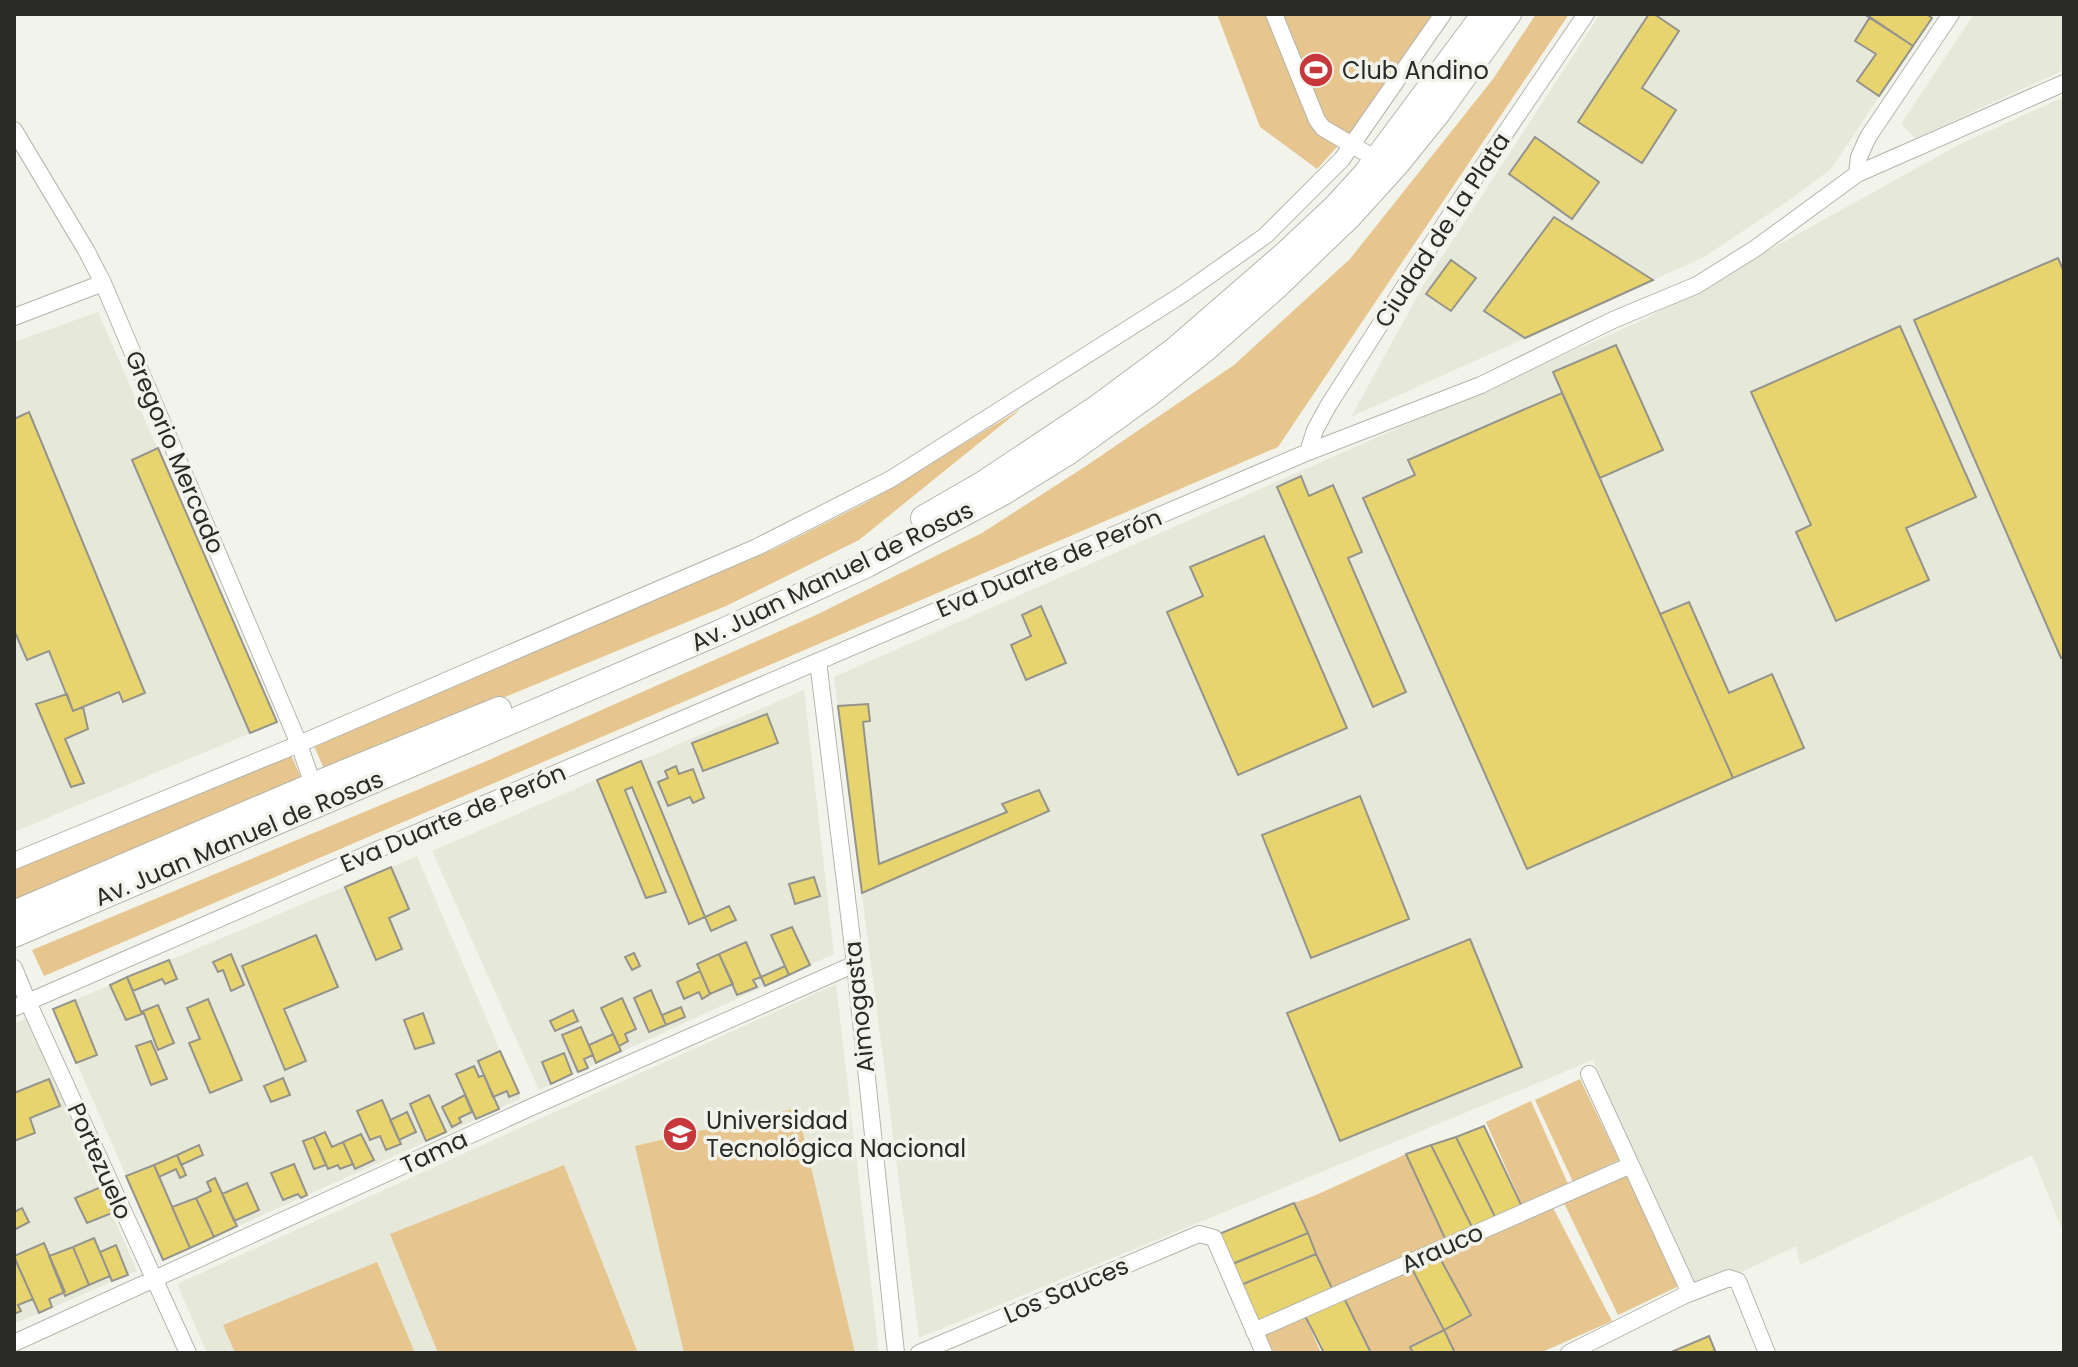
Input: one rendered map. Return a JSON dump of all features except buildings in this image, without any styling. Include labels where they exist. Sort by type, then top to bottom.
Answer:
[{"type":"main road","name":"Av. Juan Manuel de Rosas","points":[[14,913],[699,625],[898,532],[982,484],[1099,406],[1173,351],[1286,253],[1335,207],[1376,159],[1484,14]]},
{"type":"main road","name":"Av. Juan Manuel de Rosas","points":[[14,935],[718,633],[867,565],[1003,493],[1069,452],[1148,395],[1207,348],[1285,278],[1350,216],[1398,163],[1439,112],[1509,14]]},
{"type":"street","points":[[1274,14],[1317,120],[1323,128],[1376,159]]},
{"type":"street","points":[[14,861],[299,744],[757,547],[891,479],[1183,294],[1265,236],[1342,159],[1443,14]]},
{"type":"street","name":"Ciudad de La Plata","points":[[1308,452],[1328,406],[1458,203],[1586,14]]},
{"type":"street","points":[[1857,174],[1859,157],[1868,137],[1951,14]]},
{"type":"street","name":"Eva Duarte de Perón","points":[[21,1005],[1308,452],[1481,385],[1613,320],[1697,285],[1756,248],[1857,174],[2064,83]]},
{"type":"street","name":"Gregorio Mercado","points":[[14,130],[103,283],[299,744],[313,785]]},
{"type":"street","points":[[14,317],[103,283]]},
{"type":"street","name":"Aimogasta","points":[[818,661],[855,964],[896,1353]]},
{"type":"street","name":"Tama","points":[[14,1343],[536,1105],[855,964]]},
{"type":"street","name":"Portezuelo","points":[[14,968],[21,1005],[188,1353]]},
{"type":"street","points":[[1589,1074],[1690,1293]]},
{"type":"street","name":"Arauco","points":[[1254,1331],[1631,1165]]},
{"type":"street","name":"Los Sauces","points":[[919,1353],[1199,1234],[1214,1238],[1254,1331]]},
{"type":"street","points":[[1569,1353],[1690,1293],[1729,1278],[1738,1281],[1767,1353]]},
{"type":"street","points":[[1254,1331],[1264,1353]]},
{"type":"shaded area","name":"Club Andino","points":[[1217,14],[1433,14],[1356,126],[1317,169],[1260,127]]},
{"type":"shaded area","points":[[1536,14],[1569,14],[1278,447],[44,976],[32,950],[482,763],[816,615],[982,533],[1086,466],[1234,365],[1350,259],[1493,79]]},
{"type":"shaded area","points":[[1600,14],[1934,14],[1831,169],[1788,201],[1704,257],[1351,417],[1423,286]]},
{"type":"shaded area","points":[[1974,14],[2064,14],[2064,70],[1916,138],[1901,124]]},
{"type":"shaded area","points":[[2064,97],[2064,1234],[2032,1155],[1800,1265],[1796,1246],[1696,1294],[1593,1060],[919,1338],[834,677],[1645,319],[1960,144]]},
{"type":"shaded area","points":[[98,312],[277,722],[14,832],[14,342]]},
{"type":"shaded area","points":[[1021,409],[859,540],[726,606],[325,771],[314,746],[776,548],[867,502]]},
{"type":"shaded area","points":[[804,690],[834,954],[539,1090],[432,851]]},
{"type":"shaded area","points":[[291,755],[302,780],[14,900],[14,868]]},
{"type":"shaded area","points":[[417,856],[521,1099],[163,1260],[53,1009]]},
{"type":"shaded area","name":"Universidad Tecnológica Nacional","points":[[836,984],[879,1353],[207,1353],[177,1284]]},
{"type":"shaded area","points":[[27,1018],[137,1271],[14,1324],[14,1024]]},
{"type":"shaded area","points":[[1580,1079],[1619,1160],[1573,1182],[1535,1100]]},
{"type":"shaded area","points":[[1531,1101],[1569,1186],[1522,1205],[1486,1122]]},
{"type":"shaded area","points":[[797,1108],[855,1353],[684,1353],[635,1146]]},
{"type":"shaded area","points":[[1406,1154],[1448,1246],[1550,1202],[1612,1321],[1540,1353],[1455,1353],[1443,1330],[1410,1346],[1413,1353],[1371,1353],[1342,1294],[1409,1263],[1443,1329],[1471,1316],[1436,1251],[1335,1295],[1294,1203]]},
{"type":"shaded area","points":[[564,1165],[638,1353],[438,1353],[390,1234]]},
{"type":"shaded area","points":[[1626,1174],[1679,1286],[1618,1315],[1564,1203]]},
{"type":"shaded area","points":[[377,1262],[415,1353],[235,1353],[223,1325]]},
{"type":"shaded area","points":[[1302,1310],[1321,1353],[1264,1353],[1254,1331]]},
{"type":"place","name":"Club Andino","points":[[1316,70]]},
{"type":"place","name":"Universidad Tecnológica Nacional","points":[[680,1134]]}]
